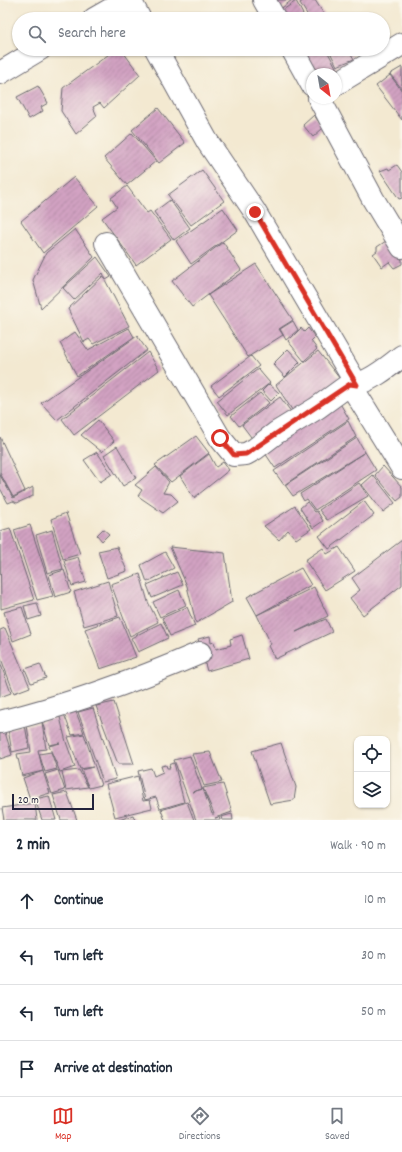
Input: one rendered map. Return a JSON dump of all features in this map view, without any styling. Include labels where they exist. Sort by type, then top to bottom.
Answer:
[{"type":"street","points":[[107,12],[128,0],[136,12]]},
{"type":"street","points":[[264,0],[271,12]]},
{"type":"street","points":[[390,51],[402,44]]},
{"type":"street","points":[[0,73],[28,56]]},
{"type":"street","points":[[160,56],[207,141],[255,212],[402,468]]},
{"type":"street","points":[[296,56],[306,73]]},
{"type":"street","points":[[342,80],[382,56]]},
{"type":"street","points":[[323,104],[373,199],[402,247]]},
{"type":"street","points":[[106,243],[220,438],[234,455],[246,454],[255,449],[276,433],[354,384],[388,368],[402,356]]},
{"type":"street","points":[[0,722],[48,710],[123,684],[200,653]]},
{"type":"building","points":[[271,0],[292,0],[278,11]]},
{"type":"building","points":[[304,0],[315,0],[323,12],[306,12],[300,3]]},
{"type":"building","points":[[296,1],[302,12],[280,12]]},
{"type":"building","points":[[106,56],[126,56],[140,75],[104,108],[100,103],[93,107],[97,116],[76,134],[61,111],[63,88]]},
{"type":"building","points":[[301,56],[330,56],[336,68],[308,68]]},
{"type":"building","points":[[332,56],[352,56],[354,59],[337,66]]},
{"type":"building","points":[[402,67],[402,89],[390,74]]},
{"type":"building","points":[[390,75],[402,91],[402,120],[376,86]]},
{"type":"building","points":[[38,86],[48,103],[41,107],[43,111],[29,119],[17,97]]},
{"type":"building","points":[[158,108],[185,143],[159,163],[132,130]]},
{"type":"building","points":[[314,115],[323,128],[313,137],[303,125]]},
{"type":"building","points":[[132,133],[156,161],[127,185],[104,158]]},
{"type":"building","points":[[397,165],[402,172],[402,198],[399,199],[380,171],[388,168],[389,170]]},
{"type":"building","points":[[202,170],[224,201],[191,225],[168,195]]},
{"type":"building","points":[[74,177],[98,206],[43,253],[21,221]]},
{"type":"building","points":[[127,186],[147,213],[150,211],[171,239],[136,265],[102,218],[117,207],[111,198]]},
{"type":"building","points":[[170,200],[190,228],[174,240],[154,212]]},
{"type":"building","points":[[223,208],[238,230],[191,264],[176,241]]},
{"type":"building","points":[[75,229],[94,257],[41,308],[33,280],[46,253]]},
{"type":"building","points":[[389,239],[402,260],[402,264],[394,268],[389,262],[382,267],[373,254],[377,251],[377,247]]},
{"type":"building","points":[[223,242],[241,270],[192,307],[172,281]]},
{"type":"building","points":[[97,257],[111,277],[106,280],[103,273],[74,300],[63,288]]},
{"type":"building","points":[[256,264],[293,320],[279,329],[283,335],[248,357],[208,295]]},
{"type":"building","points":[[103,276],[129,326],[93,344],[89,339],[84,342],[68,309]]},
{"type":"building","points":[[293,321],[298,330],[286,340],[280,329]]},
{"type":"building","points":[[129,328],[134,337],[77,376],[60,343],[75,332],[88,350]]},
{"type":"building","points":[[301,328],[304,332],[308,328],[315,337],[311,341],[317,349],[304,361],[288,341]]},
{"type":"building","points":[[137,336],[147,350],[57,420],[41,403]]},
{"type":"building","points":[[288,349],[300,362],[285,377],[273,364]]},
{"type":"building","points":[[318,351],[340,379],[296,416],[276,385]]},
{"type":"building","points":[[148,352],[159,370],[74,435],[62,419]]},
{"type":"building","points":[[251,356],[259,366],[219,396],[211,386]]},
{"type":"building","points":[[258,369],[270,383],[228,415],[217,401]]},
{"type":"building","points":[[269,384],[279,393],[271,401],[262,391]]},
{"type":"building","points":[[260,393],[269,403],[239,426],[231,416]]},
{"type":"building","points":[[280,397],[292,413],[254,441],[242,425]]},
{"type":"building","points":[[338,400],[349,419],[275,468],[263,450]]},
{"type":"building","points":[[98,420],[114,441],[102,452],[81,435]]},
{"type":"building","points":[[348,421],[356,437],[284,485],[274,471]]},
{"type":"building","points":[[196,436],[209,453],[171,482],[155,465]]},
{"type":"building","points":[[0,437],[25,491],[13,497],[0,473]]},
{"type":"building","points":[[357,438],[365,452],[293,496],[285,485]]},
{"type":"building","points":[[117,446],[136,478],[123,486],[104,455]]},
{"type":"building","points":[[97,452],[112,474],[100,482],[84,460]]},
{"type":"building","points":[[365,452],[376,470],[315,510],[307,499],[304,501],[300,494]]},
{"type":"building","points":[[209,454],[216,467],[223,462],[229,470],[194,498],[180,476]]},
{"type":"building","points":[[383,466],[402,487],[402,497],[397,501],[375,475]]},
{"type":"building","points":[[156,467],[169,482],[163,493],[171,494],[178,501],[163,513],[138,496],[142,490],[135,485]]},
{"type":"building","points":[[0,475],[13,498],[33,487],[33,496],[17,503],[13,501],[8,503],[0,488]]},
{"type":"building","points":[[373,475],[395,503],[383,512],[362,485]]},
{"type":"building","points":[[359,483],[368,496],[327,520],[319,510]]},
{"type":"building","points":[[364,501],[374,515],[329,549],[319,536]]},
{"type":"building","points":[[307,502],[315,512],[317,511],[323,521],[313,528],[300,508]]},
{"type":"building","points":[[295,506],[311,529],[296,539],[288,530],[279,540],[264,526]]},
{"type":"building","points":[[66,513],[80,554],[63,559],[51,519]]},
{"type":"building","points":[[30,525],[53,596],[37,600],[14,530]]},
{"type":"building","points":[[10,528],[34,600],[1,609],[0,531]]},
{"type":"building","points":[[103,529],[109,534],[102,541],[97,535]]},
{"type":"building","points":[[52,530],[63,569],[47,573],[36,535]]},
{"type":"building","points":[[402,540],[402,585],[363,615],[350,598],[360,590],[352,578]]},
{"type":"building","points":[[117,547],[127,571],[107,578],[98,551]]},
{"type":"building","points":[[170,547],[225,553],[232,602],[196,623],[187,586]]},
{"type":"building","points":[[339,547],[355,571],[325,590],[305,560],[323,548],[327,554]]},
{"type":"building","points":[[165,552],[174,568],[147,582],[141,565]]},
{"type":"building","points":[[78,557],[86,582],[72,586],[64,561]]},
{"type":"building","points":[[301,568],[311,585],[257,615],[247,597]]},
{"type":"building","points":[[64,570],[71,592],[55,597],[49,575]]},
{"type":"building","points":[[177,572],[183,585],[152,598],[147,585]]},
{"type":"building","points":[[140,574],[148,602],[158,622],[130,636],[111,584]]},
{"type":"building","points":[[108,581],[118,616],[84,626],[74,592]]},
{"type":"building","points":[[314,587],[328,616],[296,632],[326,619],[332,632],[275,659],[268,646],[271,644],[257,615]]},
{"type":"building","points":[[179,590],[186,605],[160,617],[153,602]]},
{"type":"building","points":[[37,603],[41,616],[28,620],[24,606]]},
{"type":"building","points":[[22,607],[31,634],[13,641],[4,612]]},
{"type":"building","points":[[187,607],[195,626],[170,636],[162,618]]},
{"type":"building","points":[[120,617],[136,657],[100,669],[85,629]]},
{"type":"building","points":[[161,623],[168,638],[138,652],[131,638]]},
{"type":"building","points":[[5,628],[30,687],[14,693],[0,656],[0,630]]},
{"type":"building","points":[[242,635],[249,659],[207,671],[198,639],[210,636],[211,643],[214,642],[216,649],[231,645],[230,639]]},
{"type":"building","points":[[0,662],[11,693],[0,697]]},
{"type":"building","points":[[40,664],[46,678],[31,683],[25,669]]},
{"type":"building","points":[[114,702],[134,764],[118,764],[96,706]]},
{"type":"building","points":[[93,708],[116,779],[103,782],[78,712]]},
{"type":"building","points":[[76,712],[84,733],[72,735],[64,714]]},
{"type":"building","points":[[60,717],[66,742],[75,767],[60,772],[49,746],[60,743],[49,745],[42,721]]},
{"type":"building","points":[[42,722],[46,749],[38,750],[43,771],[22,776],[17,754],[31,752],[27,725]]},
{"type":"building","points":[[25,725],[29,748],[12,752],[8,729]]},
{"type":"building","points":[[4,729],[12,755],[0,759],[0,730]]},
{"type":"building","points":[[84,734],[101,785],[89,788],[81,770],[93,767],[80,769],[68,737]]},
{"type":"building","points":[[281,743],[296,787],[294,800],[270,804],[252,751]]},
{"type":"building","points":[[51,752],[57,769],[45,772],[39,754]]},
{"type":"building","points":[[210,752],[222,782],[204,786],[192,754]]},
{"type":"building","points":[[190,756],[202,789],[192,792],[203,789],[212,814],[214,814],[203,788],[223,784],[232,812],[215,818],[219,817],[220,820],[196,820],[174,760]]},
{"type":"building","points":[[174,763],[184,802],[160,809],[156,797],[145,800],[138,771],[151,768],[154,776],[163,772],[161,766],[166,765],[167,768],[170,768],[169,765]]},
{"type":"building","points":[[58,770],[65,790],[52,794],[45,774]]},
{"type":"building","points":[[79,770],[88,787],[66,790],[62,772]]},
{"type":"building","points":[[43,771],[50,793],[30,799],[23,778]]},
{"type":"building","points":[[138,776],[143,801],[150,800],[152,808],[115,817],[106,784]]},
{"type":"building","points":[[67,792],[77,820],[61,820],[53,795]]},
{"type":"building","points":[[49,796],[56,820],[42,820],[35,799]]},
{"type":"building","points":[[187,802],[194,820],[165,820],[161,810]]},
{"type":"building","points":[[35,803],[37,820],[4,820],[2,808]]},
{"type":"building","points":[[232,814],[233,820],[222,820],[221,817]]},
{"type":"building","points":[[133,815],[135,820],[119,820]]},
{"type":"route","points":[[220,438],[234,455],[246,454],[276,433],[317,408],[350,384],[357,385],[255,212]]}]
